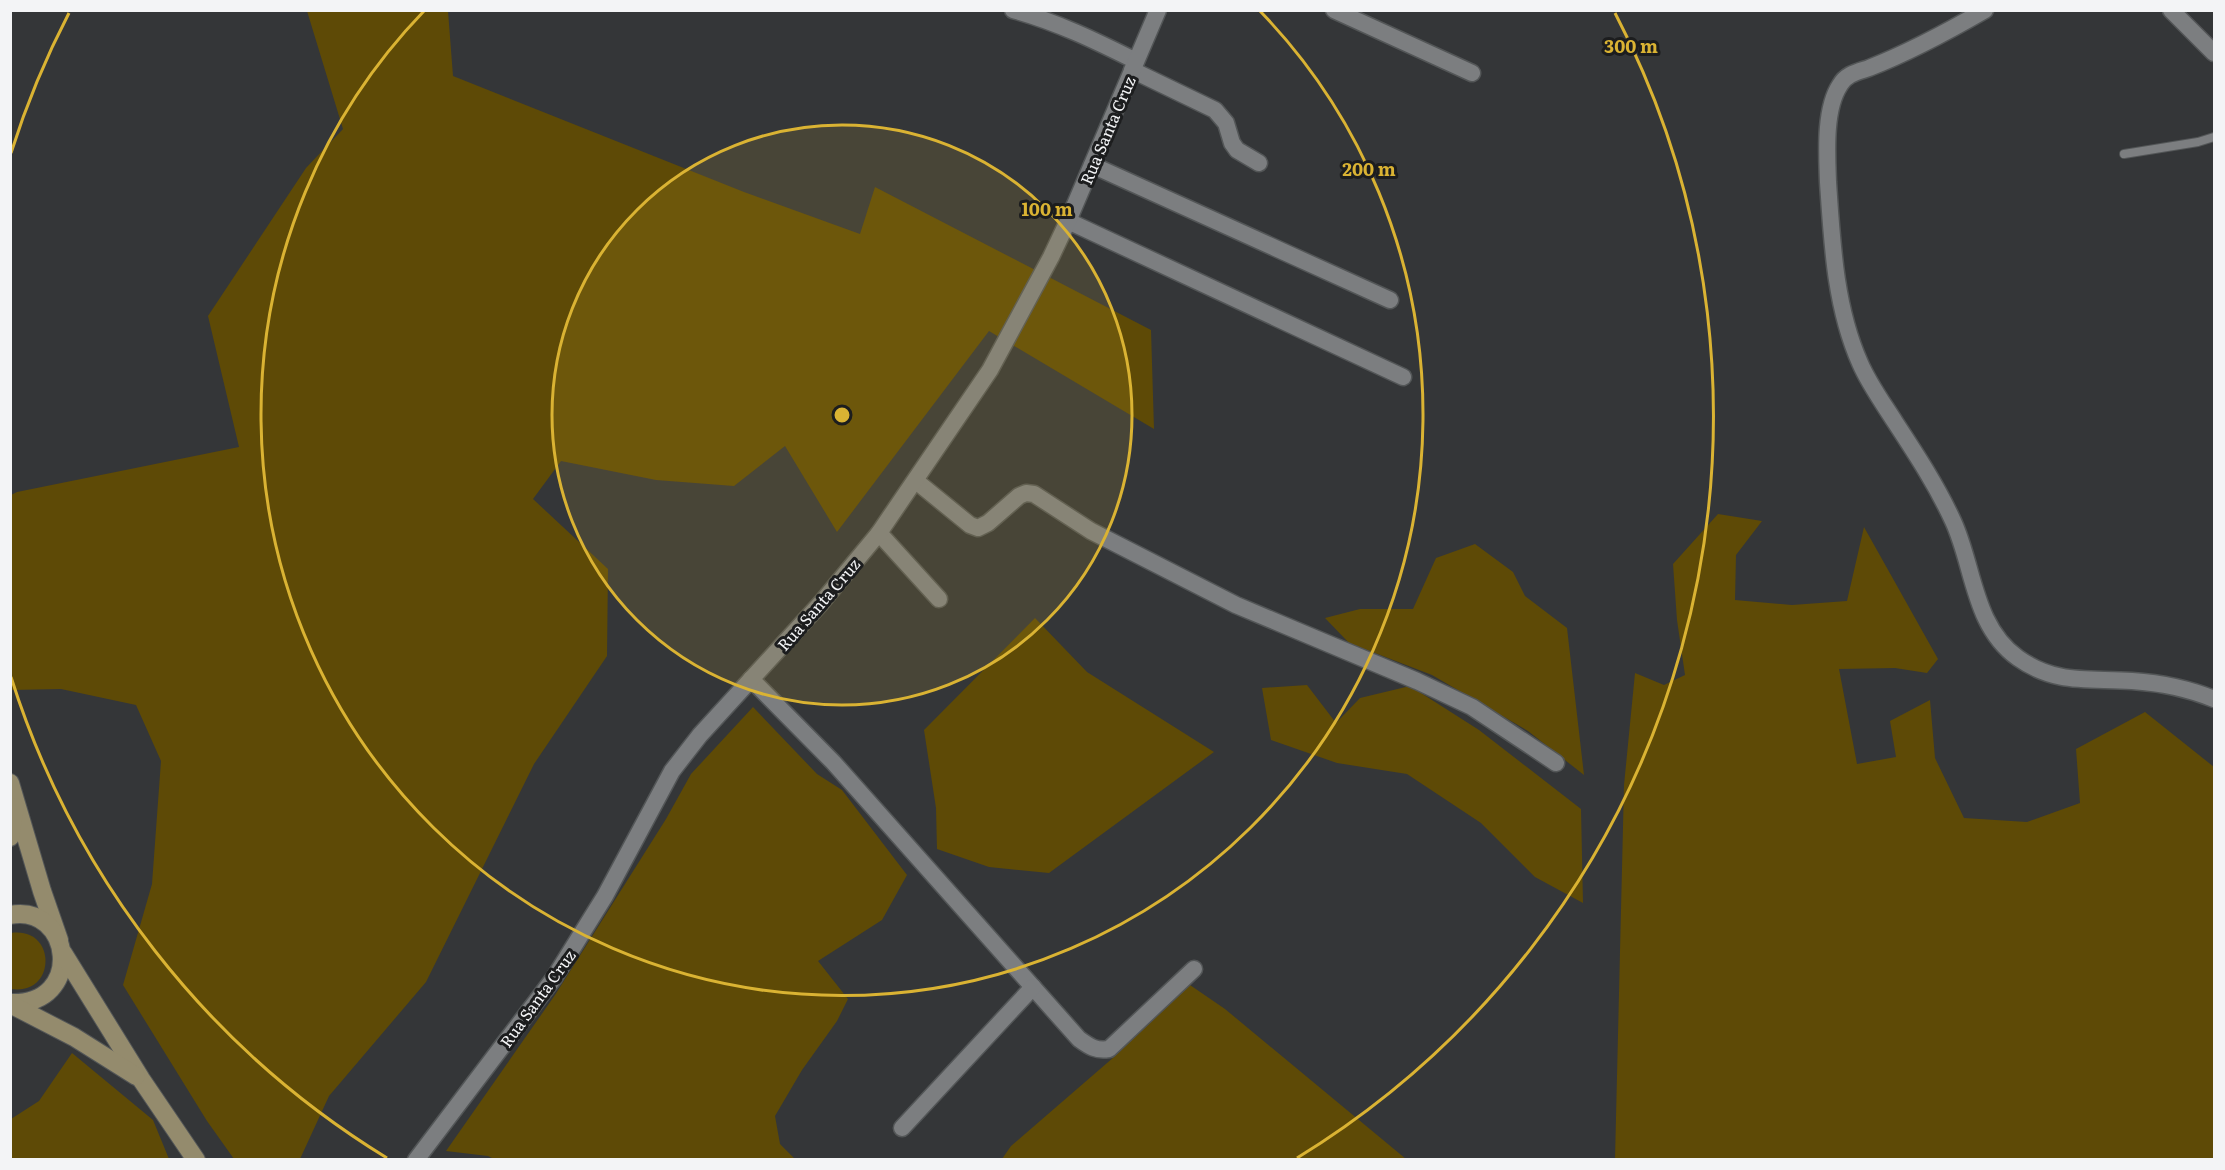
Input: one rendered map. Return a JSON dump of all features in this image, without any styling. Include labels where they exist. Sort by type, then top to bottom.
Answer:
[{"type":"main road","points":[[10,783],[61,947],[63,967],[58,981],[38,1000],[24,1004],[10,1004]]},
{"type":"main road","points":[[10,837],[16,802]]},
{"type":"main road","points":[[10,915],[28,915],[41,920],[51,928],[141,1079],[196,1159]]},
{"type":"main road","points":[[10,1004],[74,1037],[141,1079]]},
{"type":"street","points":[[1013,10],[1071,29],[1215,110],[1226,123],[1232,143],[1237,150],[1259,163]]},
{"type":"street","name":"Rua Santa Cruz","points":[[416,1160],[554,978],[605,896],[672,771],[700,735],[821,603],[879,533],[990,370],[1047,266],[1068,221],[1158,10]]},
{"type":"street","points":[[1334,10],[1472,73]]},
{"type":"street","points":[[1984,10],[1917,48],[1846,76],[1838,87],[1831,108],[1827,132],[1830,208],[1840,294],[1856,353],[1876,392],[1926,470],[1948,511],[1968,559],[1974,590],[1984,614],[2000,640],[2015,656],[2033,668],[2053,676],[2168,685],[2190,689],[2214,699]]},
{"type":"street","points":[[2171,10],[2214,53]]},
{"type":"street","points":[[1092,165],[1390,300]]},
{"type":"street","points":[[1068,221],[1403,378]]},
{"type":"street","points":[[916,481],[970,525],[978,528],[988,524],[1019,496],[1026,493],[1034,494],[1101,536],[1236,605],[1417,681],[1472,707],[1556,763]]},
{"type":"street","points":[[879,533],[939,599]]},
{"type":"street","points":[[752,679],[832,762],[1079,1039],[1088,1046],[1099,1050],[1109,1048],[1194,969]]},
{"type":"street","points":[[902,1128],[1033,987]]},
{"type":"lane","points":[[2124,154],[2198,142],[2214,137]]},
{"type":"shaded area","points":[[307,11],[448,11],[453,76],[744,192],[860,234],[875,187],[1151,330],[1154,429],[989,331],[837,532],[785,446],[734,486],[656,480],[561,461],[533,499],[608,569],[607,656],[534,764],[426,982],[329,1096],[300,1159],[234,1159],[207,1121],[123,985],[152,884],[161,761],[136,705],[61,689],[11,690],[11,495],[239,447],[208,316],[306,168],[343,129]]},
{"type":"shaded area","points":[[1718,514],[1762,521],[1736,555],[1735,600],[1792,605],[1847,601],[1864,527],[1938,659],[1927,673],[1895,668],[1839,669],[1857,764],[1896,757],[1890,721],[1930,700],[1935,758],[1964,818],[2027,822],[2080,803],[2076,749],[2145,712],[2214,767],[2214,1159],[1615,1159],[1624,785],[1635,673],[1664,685],[1685,675],[1677,620],[1673,564]]},
{"type":"shaded area","points":[[1475,544],[1513,572],[1525,596],[1567,628],[1584,775],[1528,731],[1432,675],[1349,643],[1325,618],[1360,609],[1413,609],[1436,558]]},
{"type":"shaded area","points":[[1035,618],[1087,672],[1214,752],[1049,873],[989,867],[937,849],[936,808],[924,730]]},
{"type":"shaded area","points":[[1307,685],[1336,723],[1360,698],[1410,686],[1479,730],[1581,809],[1583,903],[1535,877],[1481,823],[1407,774],[1337,763],[1271,740],[1262,688]]},
{"type":"shaded area","points":[[753,707],[817,774],[842,790],[907,875],[882,920],[818,961],[848,999],[837,1021],[802,1070],[775,1116],[780,1144],[795,1159],[496,1160],[488,1156],[446,1151],[555,995],[666,819],[691,774]]},
{"type":"shaded area","points":[[11,933],[26,934],[37,940],[43,949],[46,961],[43,973],[37,982],[26,988],[11,989]]},
{"type":"shaded area","points":[[1190,985],[1225,1009],[1406,1159],[1002,1159],[1011,1146],[1114,1057]]},
{"type":"shaded area","points":[[72,1053],[153,1120],[169,1159],[11,1159],[11,1119],[39,1101]]}]
